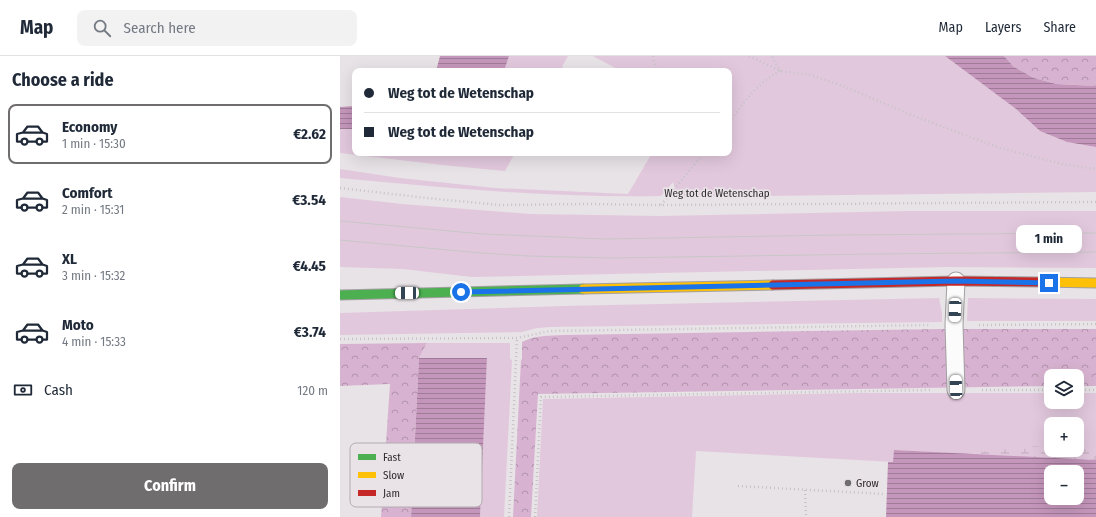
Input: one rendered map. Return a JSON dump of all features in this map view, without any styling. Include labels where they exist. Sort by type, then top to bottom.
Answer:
[{"type":"main road","points":[[340,295],[956,281],[1096,283]]},
{"type":"lane","points":[[956,281],[954,325],[956,390]]},
{"type":"path","points":[[653,56],[655,68]]},
{"type":"path","points":[[749,56],[780,71],[810,75],[843,86],[914,116],[1000,148],[1063,164],[1096,169]]},
{"type":"path","points":[[772,56],[780,71]]},
{"type":"path","points":[[732,118],[757,87],[780,71]]},
{"type":"path","points":[[661,205],[702,156]]},
{"type":"path","name":"Weg tot de Wetenschap","points":[[340,188],[427,198],[500,204],[661,205],[1096,202]]},
{"type":"path","points":[[340,339],[517,338],[550,331],[1096,324]]},
{"type":"path","points":[[509,517],[517,338]]},
{"type":"path","points":[[535,517],[540,397],[956,390],[1044,390]]},
{"type":"path","points":[[1084,390],[1096,390]]},
{"type":"path","points":[[738,486],[884,494]]},
{"type":"path","points":[[805,490],[806,517]]},
{"type":"green space","points":[[509,56],[568,56],[562,67],[564,68],[505,68]]},
{"type":"green space","points":[[593,56],[945,56],[1016,109],[1040,131],[1067,142],[1096,147],[1096,192],[677,197],[673,182],[661,196],[621,196],[500,192],[340,178],[340,169],[400,178],[495,188],[628,194],[650,156],[732,156],[732,68],[615,68]]},
{"type":"green space","points":[[1004,56],[1096,56],[1096,86],[1056,84],[1034,78],[1014,67]]},
{"type":"green space","points":[[340,129],[352,129],[352,154],[340,153]]},
{"type":"green space","points":[[366,156],[513,156],[505,171]]},
{"type":"green space","points":[[340,197],[402,204],[530,214],[659,216],[908,211],[1096,211],[1096,268],[947,267],[472,277],[403,269],[340,267]]},
{"type":"green space","points":[[939,298],[942,322],[550,327],[537,328],[522,332],[340,335],[340,313],[564,306]]},
{"type":"green space","points":[[968,298],[1096,299],[1096,321],[967,321]]},
{"type":"green space","points":[[941,329],[1096,329],[1096,386],[1084,386],[1084,369],[1044,369],[1044,386],[538,394],[531,517],[513,517],[522,342],[542,336]]},
{"type":"green space","points":[[427,343],[510,343],[510,359],[512,360],[504,517],[480,517],[480,507],[482,507],[487,358],[419,358]]},
{"type":"green space","points":[[427,343],[419,358],[415,443],[386,443],[390,384],[340,386],[340,344]]},
{"type":"green space","points":[[858,393],[1044,393],[1044,409],[1084,409],[1084,393],[1096,393],[1096,447],[1084,447],[1084,417],[1044,417],[1044,447],[963,454],[895,450],[893,462],[696,451],[692,517],[537,517],[543,399]]},
{"type":"green space","points":[[1035,446],[1044,447],[1044,457],[1084,457],[1084,447],[1096,447],[1096,460],[963,454]]},
{"type":"green space","points":[[382,507],[412,507],[411,517],[381,517]]},
{"type":"shaded area","points":[[440,56],[509,56],[505,68],[437,68]]},
{"type":"shaded area","points":[[945,56],[1004,56],[1014,67],[1034,78],[1056,84],[1096,86],[1096,147],[1067,142],[1040,131],[1016,109]]},
{"type":"shaded area","points":[[352,106],[352,129],[340,129],[340,107]]},
{"type":"shaded area","points":[[419,358],[487,358],[482,472],[482,443],[415,443]]},
{"type":"shaded area","points":[[894,450],[1096,460],[1096,517],[886,517],[888,462],[893,462]]},
{"type":"shaded area","points":[[412,507],[480,507],[480,517],[411,517]]},
{"type":"tram line","points":[[340,221],[483,234],[605,239],[1096,233]]},
{"type":"tram line","points":[[340,240],[481,253],[527,256],[611,258],[1096,252]]},
{"type":"traffic: fast","points":[[340,295],[583,289]]},
{"type":"traffic: slow","points":[[1040,282],[1096,283]]},
{"type":"traffic: slow","points":[[583,289],[773,285]]},
{"type":"traffic: jam","points":[[773,285],[956,281],[1040,282]]},
{"type":"place","name":"Grow","points":[[848,483]]},
{"type":"route","points":[[461,292],[956,281],[1049,283]]}]
